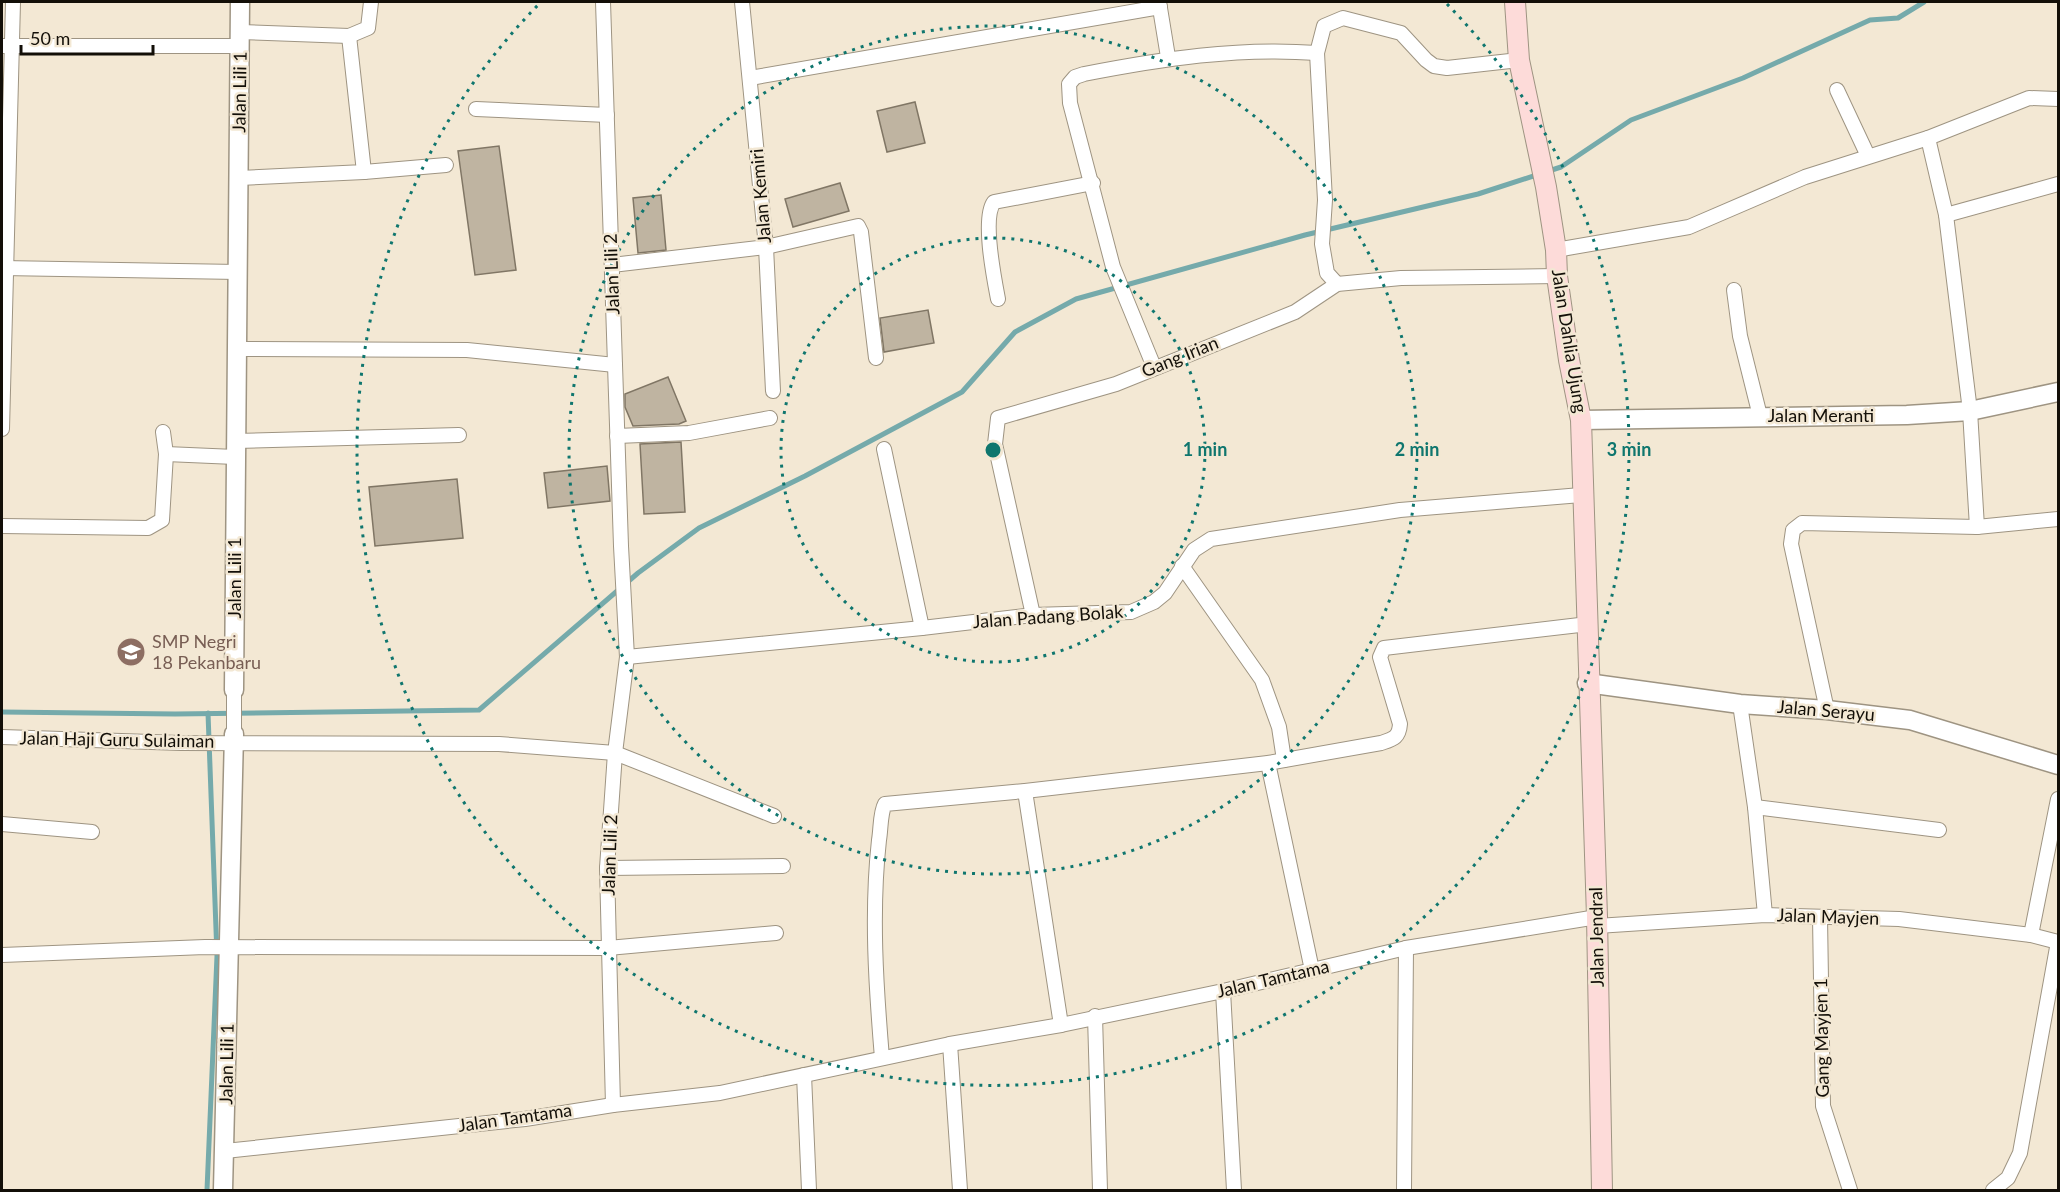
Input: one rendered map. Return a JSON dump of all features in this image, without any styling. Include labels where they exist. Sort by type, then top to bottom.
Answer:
[{"type":"main road","name":"Jalan Dahlia Ujung","points":[[1515,2],[1519,60],[1546,187],[1556,250],[1557,276],[1581,420],[1581,495],[1588,624],[1587,683]]},
{"type":"main road","name":"Jalan Jendral","points":[[1587,683],[1597,921],[1602,1191]]},
{"type":"street","points":[[2,429],[7,46],[13,2]]},
{"type":"street","name":"Jalan Lili 1","points":[[223,1191],[230,948],[228,740],[234,690],[240,2]]},
{"type":"street","points":[[7,46],[350,36],[368,28],[371,2]]},
{"type":"street","name":"Jalan Lili 2","points":[[603,2],[621,546],[626,605],[627,657],[615,753],[608,868],[613,1105]]},
{"type":"street","name":"Jalan Kemiri","points":[[742,2],[766,247],[773,390]]},
{"type":"street","points":[[750,78],[1159,4],[1168,57]]},
{"type":"street","points":[[1337,284],[1327,273],[1322,244],[1325,200],[1317,53],[1324,26],[1343,18],[1401,33],[1434,66],[1447,68],[1519,60]]},
{"type":"street","points":[[350,36],[364,172]]},
{"type":"street","points":[[1154,367],[1113,267],[1093,183],[1070,103],[1069,84],[1076,77],[1084,74],[1168,57],[1287,51],[1317,53]]},
{"type":"street","points":[[1837,90],[1868,156]]},
{"type":"street","points":[[1556,250],[1689,227],[1805,177],[1928,138],[2029,98],[2058,99]]},
{"type":"street","points":[[476,109],[607,115]]},
{"type":"street","points":[[1928,138],[1946,215],[1970,411],[1977,526]]},
{"type":"street","points":[[239,178],[364,172],[446,165]]},
{"type":"street","points":[[998,299],[989,216],[994,202],[1093,183]]},
{"type":"street","points":[[1946,215],[2058,184]]},
{"type":"street","points":[[612,265],[766,247],[858,226],[861,232],[876,358]]},
{"type":"street","points":[[4,268],[237,272]]},
{"type":"street","name":"Gang Irian","points":[[1033,615],[995,444],[996,419],[1022,409],[1075,398],[1116,384],[1295,312],[1337,284],[1401,278],[1557,276]]},
{"type":"street","points":[[1734,290],[1740,336],[1760,416]]},
{"type":"street","points":[[237,349],[467,350],[615,365]]},
{"type":"street","name":"Jalan Meranti","points":[[1581,420],[1907,415],[1970,411],[2058,392]]},
{"type":"street","points":[[617,436],[689,433],[770,418]]},
{"type":"street","points":[[2,526],[148,528],[162,520],[166,454],[163,432]]},
{"type":"street","points":[[166,454],[459,435]]},
{"type":"street","points":[[884,449],[922,628]]},
{"type":"street","name":"Jalan Padang Bolak","points":[[627,657],[1033,615],[1131,612],[1154,602],[1165,593],[1194,550],[1211,539],[1400,510],[1581,495]]},
{"type":"street","points":[[1827,710],[1791,544],[1793,530],[1802,523],[1977,526],[2058,519]]},
{"type":"street","points":[[1182,566],[1262,680],[1279,727],[1284,760]]},
{"type":"street","points":[[882,1058],[876,981],[875,898],[884,805],[1268,763],[1381,743],[1395,738],[1400,733],[1400,724],[1380,657],[1384,648],[1588,624]]},
{"type":"street","name":"Jalan Serayu","points":[[1587,683],[1740,704],[1827,710],[1910,720],[2058,765]]},
{"type":"street","points":[[1740,704],[1755,807],[1765,915]]},
{"type":"street","name":"Jalan Haji Guru Sulaiman","points":[[2,740],[181,743],[228,740],[500,744],[615,753],[774,816]]},
{"type":"street","points":[[1268,763],[1312,970]]},
{"type":"street","points":[[1025,791],[1061,1025]]},
{"type":"street","points":[[2031,935],[2058,799]]},
{"type":"street","points":[[1755,807],[1939,830]]},
{"type":"street","points":[[2,824],[92,832]]},
{"type":"street","points":[[608,868],[783,866]]},
{"type":"street","name":"Jalan Mayjen","points":[[1597,921],[1765,915],[1899,919],[2031,935],[2058,942]]},
{"type":"street","name":"Gang Mayjen 1","points":[[1820,917],[1823,1106],[1850,1191]]},
{"type":"street","name":"Jalan Tamtama","points":[[225,1151],[525,1119],[613,1105],[720,1093],[950,1044],[1061,1025],[1095,1016],[1223,991],[1406,948],[1597,921]]},
{"type":"street","points":[[2,955],[205,947],[608,948],[776,933]]},
{"type":"street","points":[[1993,1191],[2008,1178],[2020,1153],[2058,942]]},
{"type":"street","points":[[1404,1191],[1406,948]]},
{"type":"street","points":[[1223,991],[1234,1191]]},
{"type":"street","points":[[1095,1016],[1100,1191]]},
{"type":"street","points":[[950,1044],[960,1191]]},
{"type":"street","points":[[804,1075],[809,1191]]},
{"type":"building","points":[[915,102],[925,143],[887,152],[877,111]]},
{"type":"building","points":[[499,146],[516,270],[475,275],[458,151]]},
{"type":"building","points":[[840,183],[849,211],[793,227],[785,199]]},
{"type":"building","points":[[661,195],[666,250],[638,253],[633,198]]},
{"type":"building","points":[[928,310],[934,343],[884,352],[880,318]]},
{"type":"building","points":[[668,377],[686,421],[679,424],[633,426],[625,407],[625,394]]},
{"type":"building","points":[[681,442],[685,512],[644,514],[640,444]]},
{"type":"building","points":[[607,466],[610,501],[548,508],[544,473]]},
{"type":"building","points":[[457,479],[463,538],[375,546],[369,487]]},
{"type":"waterway","points":[[2,712],[175,714],[479,710],[638,573],[699,528],[805,476],[962,392],[1015,332],[1076,299],[1305,235],[1478,194],[1561,167],[1631,120],[1743,78],[1870,20],[1898,18],[1924,2]]},
{"type":"waterway","points":[[207,1190],[217,956],[208,713]]},
{"type":"place","name":"SMP Negri 18 Pekanbaru","points":[[131,652]]}]
